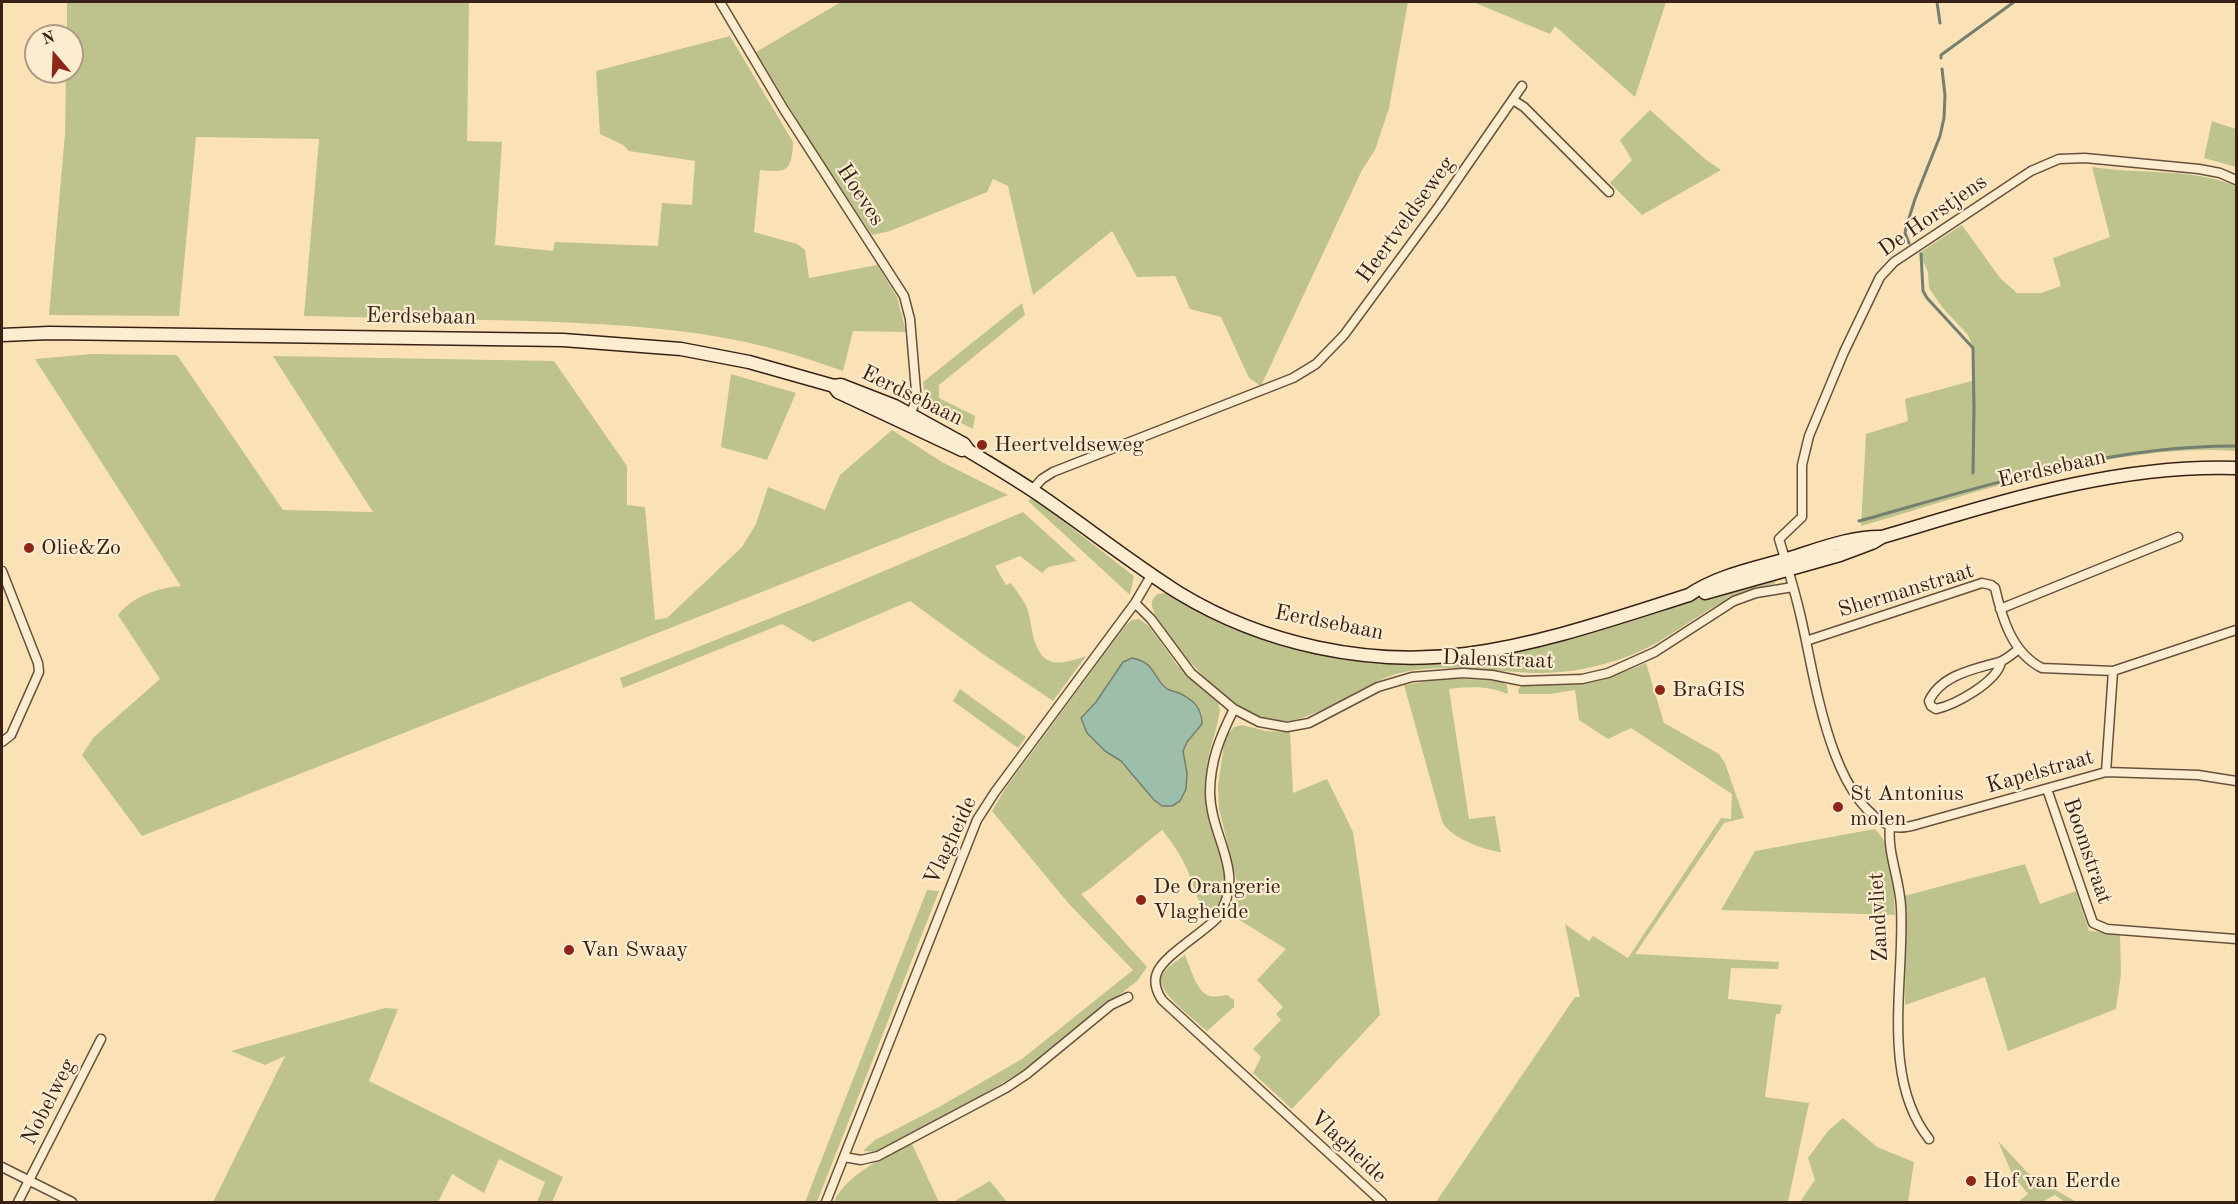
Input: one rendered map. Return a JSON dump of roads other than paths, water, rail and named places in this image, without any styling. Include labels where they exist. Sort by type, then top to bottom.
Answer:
[{"type":"main road","name":"Eerdsebaan","points":[[2,335],[49,333],[563,340],[681,349],[749,362],[834,387],[838,392],[908,418],[960,450],[969,451],[1032,490],[1179,593],[1221,615],[1264,633],[1323,648],[1394,657],[1465,654],[1512,646],[1568,632],[1689,595],[1698,589],[1735,575],[1787,565],[1870,536],[1882,537],[2022,495],[2074,483],[2146,472],[2236,468]]},
{"type":"street","name":"Hoeves","points":[[720,2],[783,108],[904,296],[910,319],[916,391],[915,403],[908,418]]},
{"type":"street","name":"Heertveldseweg","points":[[1032,490],[1042,479],[1053,472],[1293,378],[1316,364],[1336,346],[1352,326],[1522,86]]},
{"type":"street","points":[[1514,100],[1530,112],[1609,192]]},
{"type":"street","name":"De Horstjens","points":[[1787,565],[1779,539],[1802,517],[1802,465],[1809,436],[1848,344],[1880,277],[1890,265],[2031,171],[2060,159],[2085,158],[2199,169],[2220,173],[2236,180]]},
{"type":"street","points":[[2178,537],[2000,609],[2007,628],[2019,649],[2042,668],[2113,671],[2236,630]]},
{"type":"street","points":[[1787,565],[1825,724],[1845,777],[1860,802],[1890,826]]},
{"type":"street","points":[[2,571],[4,584],[38,663],[39,672],[11,735],[2,742]]},
{"type":"street","name":"Vlagheide","points":[[826,1203],[977,820],[995,792],[1134,603],[1152,574]]},
{"type":"street","name":"Shermanstraat","points":[[1806,641],[1982,583],[1995,588],[2000,609]]},
{"type":"street","name":"Dalenstraat","points":[[1134,603],[1151,619],[1191,673],[1234,709],[1259,723],[1287,728],[1309,723],[1378,687],[1412,677],[1463,673],[1492,675],[1522,681],[1582,679],[1608,673],[1645,658],[1738,600],[1756,593],[1793,587]]},
{"type":"street","points":[[2001,662],[2000,668],[1994,675],[1962,699],[1946,707],[1936,709],[1930,706],[1929,701],[1932,695],[1947,681],[1960,674],[2001,662],[2019,649]]},
{"type":"street","points":[[2106,772],[2113,671]]},
{"type":"street","name":"Vlagheide","points":[[1234,709],[1216,746],[1210,794],[1215,824],[1230,874],[1230,891],[1224,909],[1217,918],[1161,966],[1156,978],[1157,990],[1162,1000],[1382,1203]]},
{"type":"street","name":"Kapelstraat","points":[[1890,826],[1900,827],[1926,822],[2106,772],[2198,775],[2236,781]]},
{"type":"street","name":"Boomstraat","points":[[2047,789],[2093,923],[2107,929],[2236,939]]},
{"type":"street","name":"Zandvliet","points":[[1890,826],[1889,844],[1898,878],[1902,914],[1899,1059],[1910,1103],[1918,1123],[1929,1139]]},
{"type":"street","points":[[844,1157],[861,1160],[878,1156],[984,1101],[1027,1074],[1111,1005],[1128,997]]},
{"type":"street","name":"Nobelweg","points":[[18,1203],[101,1039]]},
{"type":"street","name":"Nobelweg","points":[[2,1167],[72,1203]]},
{"type":"waterway","points":[[1937,2],[1940,23]]},
{"type":"waterway","points":[[1941,58],[1941,55],[2014,2]]},
{"type":"waterway","points":[[1909,243],[1905,233],[1906,228],[1940,136],[1944,118],[1945,95],[1942,69]]},
{"type":"waterway","points":[[1921,254],[1923,291],[1973,348],[1973,473]]},
{"type":"waterway","points":[[1859,521],[1998,482],[2092,460],[2188,448],[2236,446]]},
{"type":"place","name":"Heertveldseweg","points":[[982,445]]},
{"type":"place","name":"Olie&Zo","points":[[29,548]]},
{"type":"place","name":"BraGIS","points":[[1660,690]]},
{"type":"place","name":"St Antonius molen","points":[[1838,807]]},
{"type":"place","name":"De Orangerie Vlagheide","points":[[1141,900]]},
{"type":"place","name":"Van Swaay","points":[[569,950]]},
{"type":"place","name":"Hof van Eerde","points":[[1971,1181]]}]
